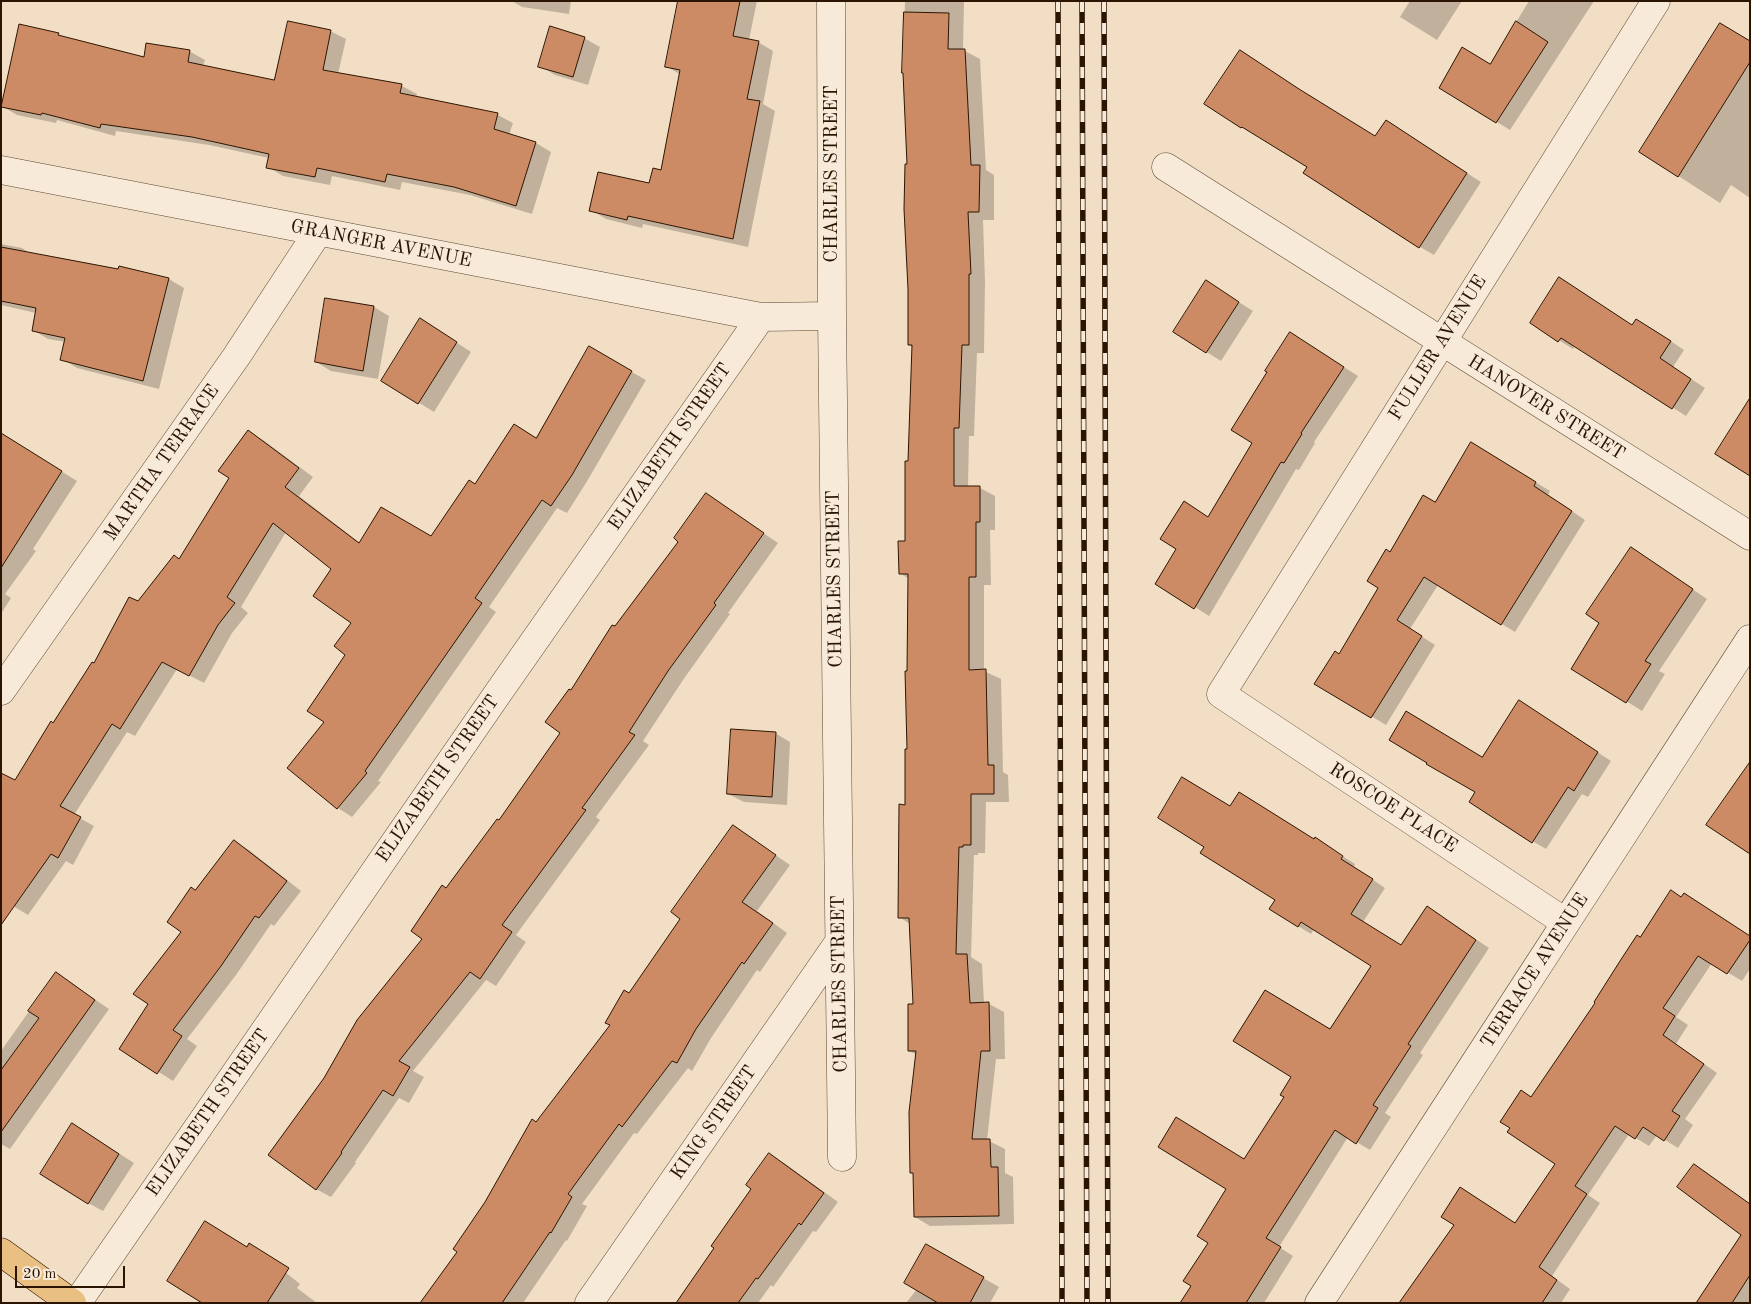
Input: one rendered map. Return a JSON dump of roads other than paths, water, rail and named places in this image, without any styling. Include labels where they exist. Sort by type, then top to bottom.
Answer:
[{"type":"main road","points":[[1,1252],[72,1303]]},
{"type":"street","name":"CHARLES STREET","points":[[831,1],[832,316],[842,1157]]},
{"type":"street","name":"FULLER AVENUE","points":[[1221,694],[1656,1]]},
{"type":"street","name":"HANOVER STREET","points":[[1166,167],[1750,536]]},
{"type":"street","name":"GRANGER AVENUE","points":[[1,170],[761,317]]},
{"type":"street","name":"MARTHA TERRACE","points":[[1,691],[236,357],[318,232]]},
{"type":"street","points":[[761,317],[832,316]]},
{"type":"street","name":"ELIZABETH STREET","points":[[77,1303],[498,693],[761,317]]},
{"type":"street","name":"TERRACE AVENUE","points":[[1319,1303],[1750,639]]},
{"type":"street","name":"ROSCOE PLACE","points":[[1221,694],[1566,922]]},
{"type":"street","name":"KING STREET","points":[[589,1303],[839,942]]},
{"type":"railway","points":[[1058,1],[1062,1303]]},
{"type":"railway","points":[[1082,1],[1087,1303]]},
{"type":"railway","points":[[1104,1],[1108,1303]]}]
